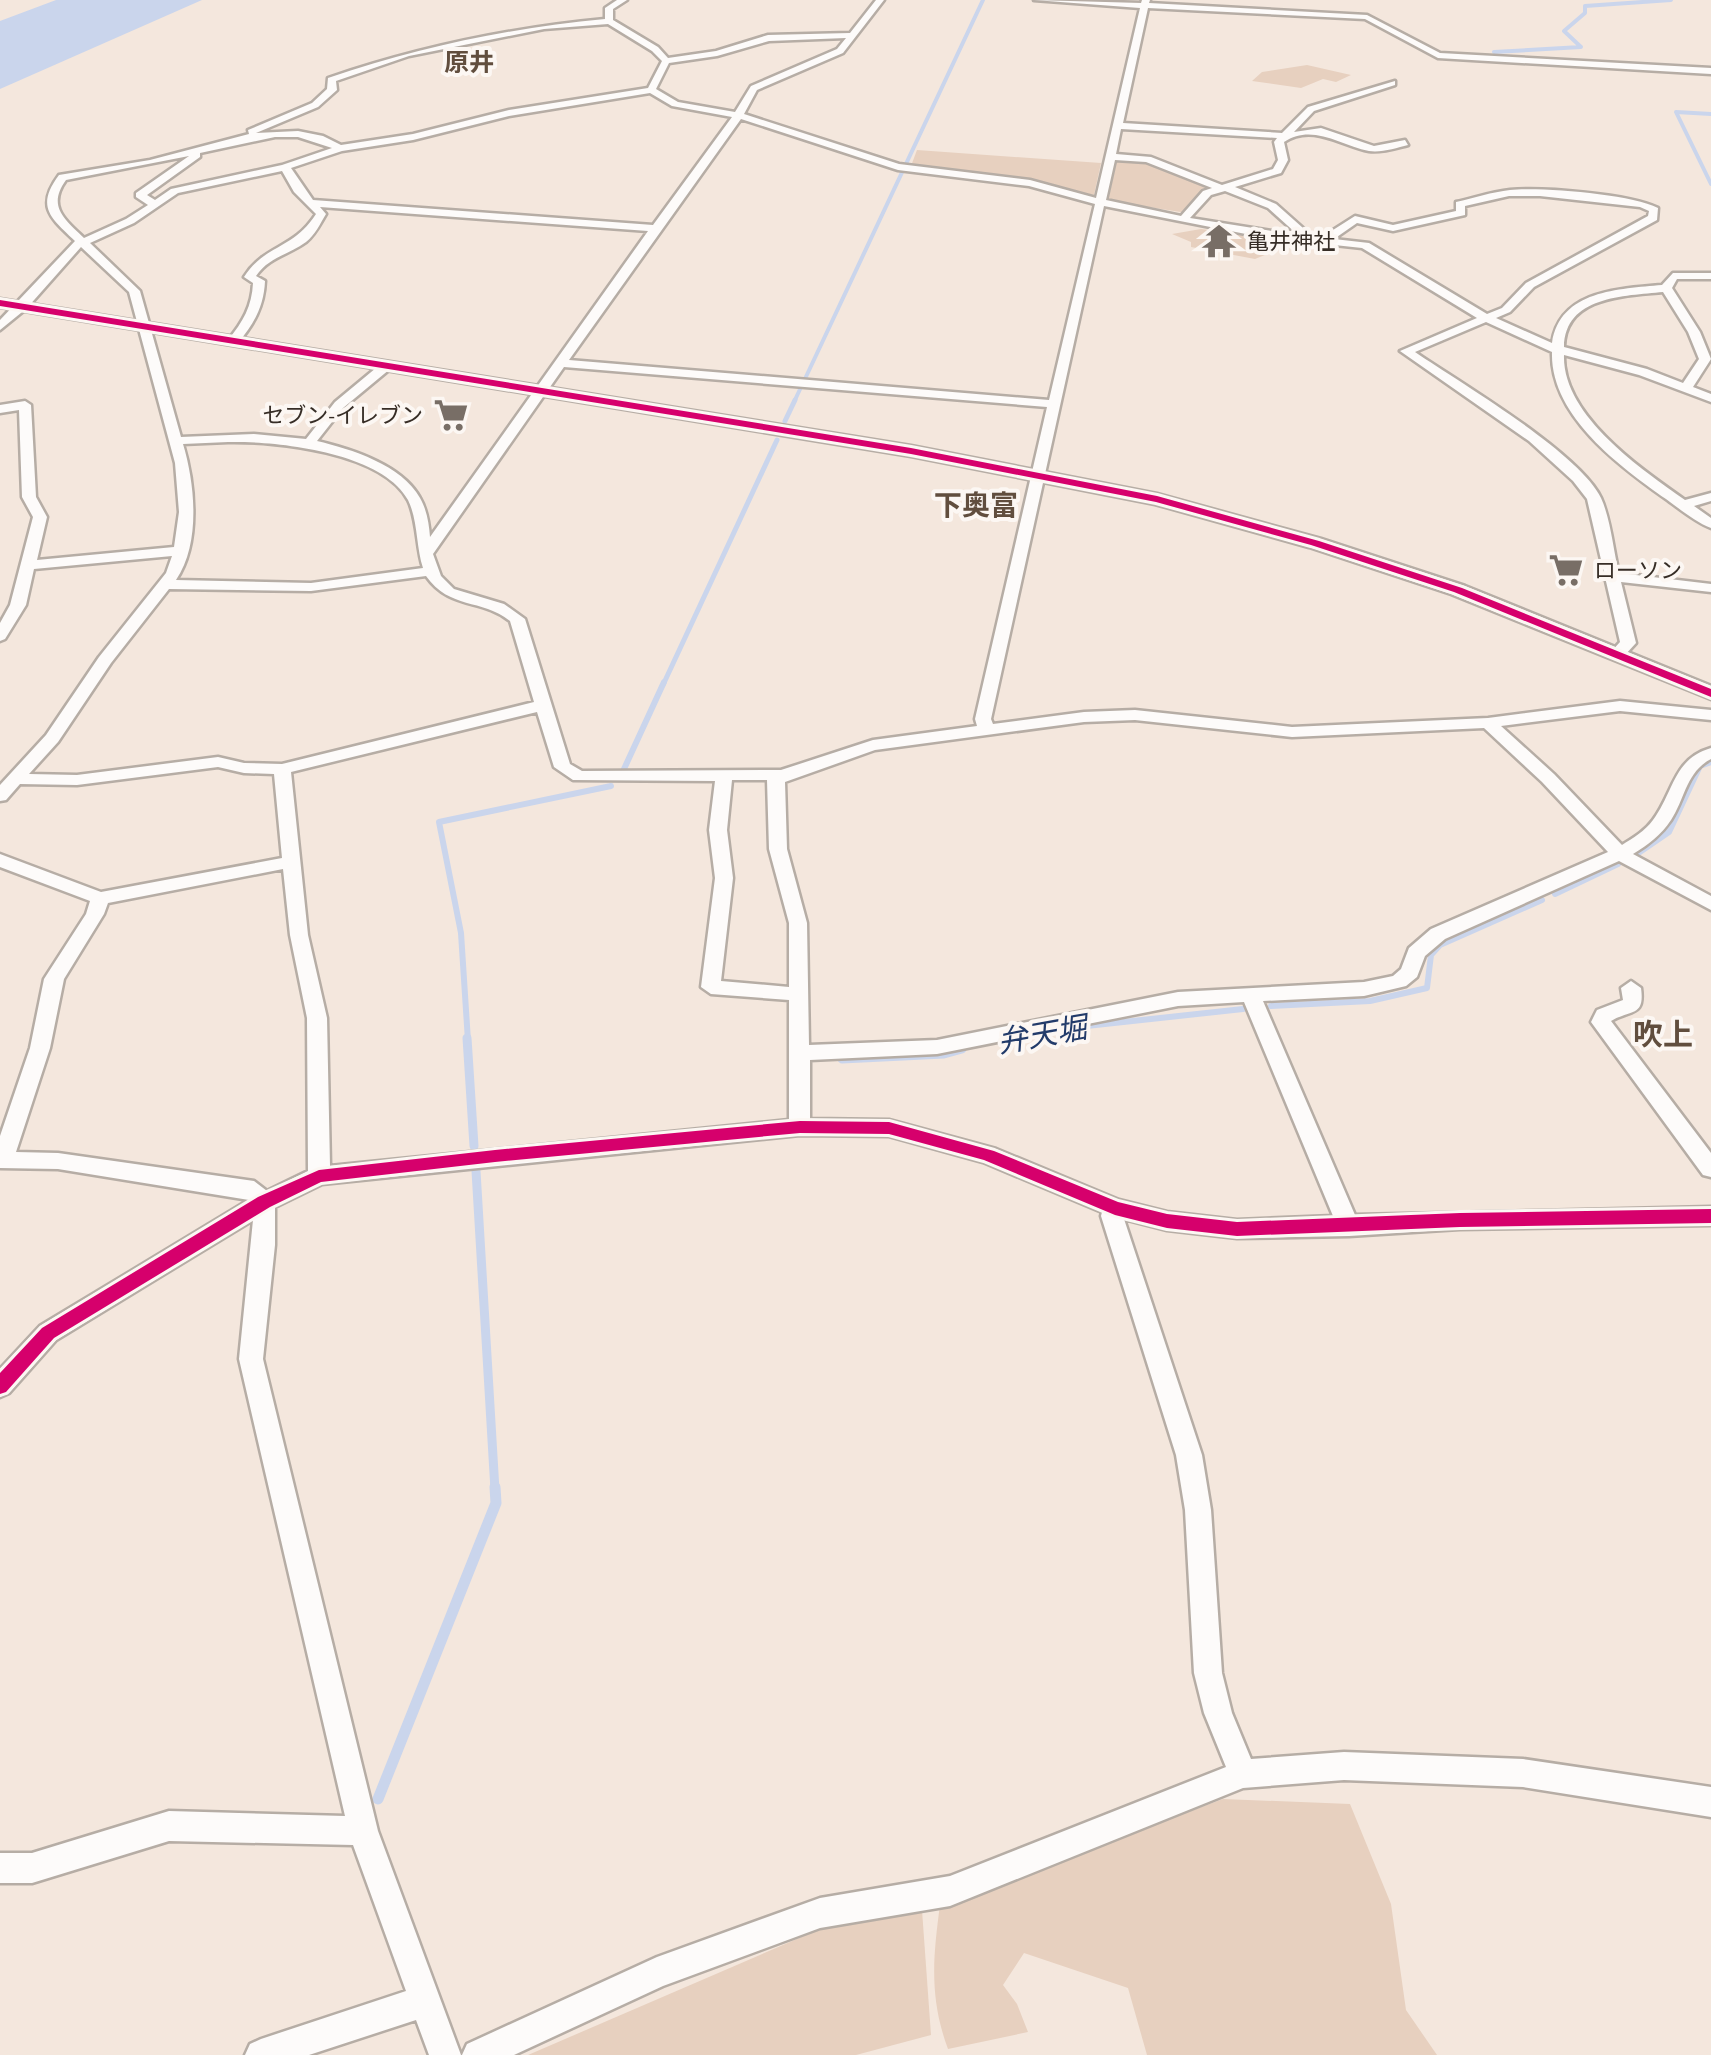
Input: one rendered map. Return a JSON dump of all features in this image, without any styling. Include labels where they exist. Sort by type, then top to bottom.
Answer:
[{"type":"street","points":[[609,21],[608,8],[622,0]]},
{"type":"street","points":[[166,584],[311,586],[428,563],[541,391],[738,116],[754,88],[840,51],[880,0]]},
{"type":"street","points":[[1038,0],[1367,17],[1438,55],[1711,71]]},
{"type":"street","points":[[986,728],[982,719],[1145,3]]},
{"type":"street","points":[[0,796],[52,738],[105,660],[166,584],[181,551],[186,484],[134,292],[50,206],[62,177],[141,165],[242,139],[315,105],[332,90],[331,80],[370,64],[544,27],[609,21],[646,42],[666,60],[717,53],[768,38],[852,35]]},
{"type":"street","points":[[652,90],[666,60]]},
{"type":"street","points":[[1182,220],[1200,198],[1220,186],[1277,171],[1283,160],[1279,145],[1310,109],[1392,83]]},
{"type":"street","points":[[0,326],[10,304],[82,241],[130,221],[175,191],[285,167],[340,148],[413,137],[509,113],[652,90],[676,104],[738,116],[903,168],[1030,184],[1099,204],[1182,220],[1365,245],[1488,319],[1556,349],[1711,398]]},
{"type":"street","points":[[1118,126],[1284,136],[1321,131],[1373,149],[1404,142]]},
{"type":"street","points":[[242,139],[302,134],[325,138],[340,148]]},
{"type":"street","points":[[154,204],[140,195],[191,163],[201,150]]},
{"type":"street","points":[[1111,156],[1148,159],[1272,206],[1307,237]]},
{"type":"street","points":[[234,340],[255,310],[260,288],[258,281],[250,277],[256,266],[310,231],[321,214],[298,190],[285,167]]},
{"type":"street","points":[[1326,240],[1327,235],[1355,220],[1393,228],[1461,214],[1460,204],[1509,193],[1630,202],[1654,210],[1653,218],[1530,285],[1512,307],[1406,351],[1564,463],[1588,488],[1594,498],[1628,643],[1618,653]]},
{"type":"street","points":[[313,203],[656,228]]},
{"type":"street","points":[[1666,288],[1673,276],[1711,276]]},
{"type":"street","points":[[1666,288],[1609,296],[1578,306],[1566,315],[1556,349],[1557,369],[1586,420],[1639,475],[1711,524]]},
{"type":"street","points":[[1666,288],[1694,332],[1704,359],[1698,374],[1686,387]]},
{"type":"street","points":[[10,304],[1038,474],[1156,499],[1316,542],[1506,607],[1711,693]]},
{"type":"street","points":[[562,363],[1053,404]]},
{"type":"street","points":[[310,442],[339,406],[386,366]]},
{"type":"street","points":[[0,409],[25,405],[29,497],[40,517],[18,605],[0,636]]},
{"type":"street","points":[[175,441],[262,436],[310,442],[349,455],[404,486],[415,500],[428,563],[444,589],[505,607],[517,620],[562,768],[580,776],[782,775],[873,745],[986,728],[1136,715],[1292,732],[1488,723],[1620,706],[1711,715]]},
{"type":"street","points":[[1682,505],[1711,497]]},
{"type":"street","points":[[27,565],[181,551]]},
{"type":"street","points":[[1614,577],[1711,588]]},
{"type":"street","points":[[17,779],[76,780],[218,762],[244,768],[282,769],[544,705]]},
{"type":"street","points":[[1488,723],[1620,853],[1711,904]]},
{"type":"street","points":[[798,1053],[937,1047],[1178,999],[1364,989],[1399,981],[1410,972],[1416,953],[1438,934],[1620,853],[1654,830],[1672,805],[1683,770],[1694,758],[1711,753]]},
{"type":"street","points":[[282,769],[299,934],[317,1018],[319,1176]]},
{"type":"street","points":[[782,775],[776,780],[778,850],[798,923],[800,1126]]},
{"type":"street","points":[[724,776],[718,830],[724,878],[711,987],[796,994]]},
{"type":"street","points":[[0,860],[100,898],[290,862]]},
{"type":"street","points":[[100,898],[95,914],[54,978],[40,1048],[2,1159],[58,1161],[254,1190],[264,1202],[264,1245],[251,1359],[363,1831],[445,2055]]},
{"type":"street","points":[[1631,988],[1632,1004],[1604,1015],[1600,1022],[1711,1169]]},
{"type":"street","points":[[1251,996],[1349,1227]]},
{"type":"street","points":[[0,1386],[48,1332],[264,1202],[319,1176],[800,1126],[889,1128],[988,1155],[1115,1208],[1168,1221],[1237,1228],[1711,1216]]},
{"type":"street","points":[[1115,1208],[1112,1216],[1188,1456],[1198,1510],[1208,1673],[1218,1713],[1243,1774]]},
{"type":"street","points":[[478,2055],[657,1973],[820,1913],[950,1891],[1243,1774],[1344,1766],[1523,1773],[1711,1802]]},
{"type":"street","points":[[0,1868],[32,1868],[169,1826],[363,1831]]},
{"type":"street","points":[[261,2055],[425,2001]]},
{"type":"shaded area","points":[[1307,65],[1351,75],[1336,82],[1323,79],[1301,88],[1252,81],[1262,72]]},
{"type":"shaded area","points":[[917,150],[1101,163],[1094,195],[1045,184],[911,166]]},
{"type":"shaded area","points":[[1117,159],[1145,159],[1213,188],[1199,195],[1187,213],[1136,205],[1132,208],[1108,201]]},
{"type":"shaded area","points":[[1201,229],[1299,241],[1255,259],[1191,247],[1191,242],[1172,234]]},
{"type":"shaded area","points":[[1223,1799],[1350,1804],[1391,1904],[1406,2010],[1437,2055],[1147,2055],[1128,1988],[1024,1953],[1003,1985],[1017,2004],[1028,2032],[948,2049],[934,1977],[940,1905]]},
{"type":"shaded area","points":[[922,1910],[931,2035],[856,2055],[528,2055],[820,1929]]},
{"type":"water","points":[[56,0],[202,0],[0,89],[0,21]]},
{"type":"waterway","points":[[804,381],[983,0]]},
{"type":"waterway","points":[[1494,52],[1581,47],[1564,31],[1585,13],[1585,6],[1671,0]]},
{"type":"waterway","points":[[1711,114],[1676,112],[1711,184]]},
{"type":"waterway","points":[[794,402],[802,385]]},
{"type":"waterway","points":[[785,421],[795,400]]},
{"type":"waterway","points":[[663,685],[777,440]]},
{"type":"waterway","points":[[624,769],[664,682]]},
{"type":"waterway","name":"弁天堀","points":[[1634,856],[1669,832],[1700,766],[1711,762]]},
{"type":"waterway","points":[[468,1041],[461,933],[439,822],[611,786]]},
{"type":"waterway","name":"弁天堀","points":[[1555,894],[1618,864]]},
{"type":"waterway","name":"弁天堀","points":[[1271,1006],[1370,1001],[1427,988],[1431,955],[1440,945],[1542,900]]},
{"type":"waterway","name":"弁天堀","points":[[1059,1029],[1243,1009]]},
{"type":"waterway","points":[[467,1038],[474,1146]]},
{"type":"waterway","name":"弁天堀","points":[[842,1059],[944,1054],[962,1049]]},
{"type":"waterway","points":[[476,1171],[495,1490]]},
{"type":"waterway","points":[[378,1799],[496,1503],[495,1487]]},
{"type":"cycle path","points":[[0,303],[911,451],[1157,499],[1315,543],[1458,590],[1711,693]]},
{"type":"cycle path","points":[[0,1386],[48,1333],[264,1202],[319,1176],[495,1156],[800,1127],[889,1128],[988,1155],[1115,1208],[1167,1221],[1237,1229],[1711,1216]]},
{"type":"place","name":"亀井神社","points":[[1219,241]]},
{"type":"place","name":"セブン-イレブン","points":[[451,415]]},
{"type":"place","name":"ローソン","points":[[1566,570]]},
{"type":"district","name":"原井","points":[[469,62]]},
{"type":"district","name":"下奥富","points":[[976,505]]},
{"type":"district","name":"吹上","points":[[1663,1035]]}]
